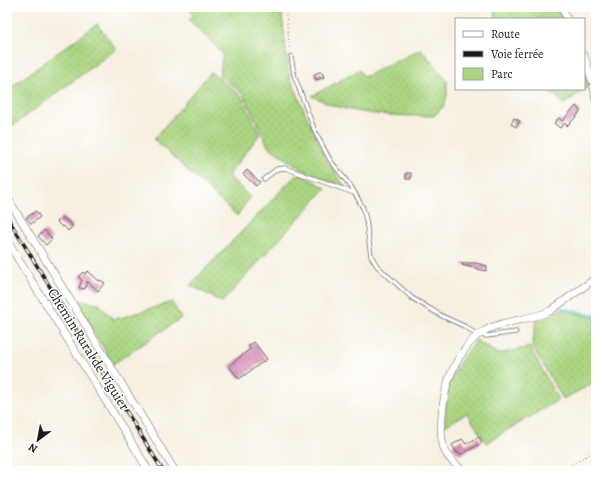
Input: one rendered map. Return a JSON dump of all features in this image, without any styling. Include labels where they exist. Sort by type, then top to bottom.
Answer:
[{"type":"street","points":[[562,7],[567,18]]},
{"type":"street","points":[[585,59],[593,82],[596,100]]},
{"type":"street","points":[[7,197],[175,471]]},
{"type":"street","name":"Chemin Rural de Viguier","points":[[7,240],[149,471]]},
{"type":"street","points":[[463,471],[445,453],[442,444],[441,426],[444,396],[449,377],[458,359],[477,335],[494,327],[542,315],[550,311],[596,278]]},
{"type":"lane","points":[[290,56],[294,75],[316,134],[330,160],[363,208],[371,256],[377,266],[412,298],[442,316],[466,327],[477,335],[487,336],[516,332]]},
{"type":"lane","points":[[264,179],[277,169],[285,168],[354,193]]},
{"type":"path","points":[[285,7],[290,56]]},
{"type":"path","points":[[561,471],[596,450]]},
{"type":"path","points":[[127,471],[144,463]]},
{"type":"green space","points":[[188,7],[231,7],[235,10],[238,7],[281,7],[289,75],[325,158],[346,188],[300,169],[268,146],[243,94],[219,75],[223,54],[189,20],[194,14]]},
{"type":"green space","points":[[494,7],[558,7],[563,18],[496,18]]},
{"type":"green space","points":[[97,24],[116,49],[7,130],[7,90]]},
{"type":"green space","points":[[421,49],[447,81],[447,95],[444,106],[434,116],[372,114],[359,112],[326,103],[312,96],[359,70],[364,77]]},
{"type":"green space","points":[[211,72],[241,96],[260,134],[228,175],[250,197],[237,216],[154,139]]},
{"type":"green space","points":[[585,74],[590,86],[585,89]]},
{"type":"green space","points":[[548,90],[584,90],[564,104]]},
{"type":"green space","points":[[298,173],[326,188],[222,302],[190,285]]},
{"type":"green space","points":[[74,299],[99,304],[113,319],[172,302],[181,318],[113,364]]},
{"type":"green space","points":[[560,309],[596,318],[596,382],[563,399],[532,346],[536,321],[547,318]]},
{"type":"green space","points":[[476,340],[498,354],[530,347],[558,400],[486,443],[467,413],[445,426],[446,397],[450,381]]},
{"type":"building","points":[[322,72],[324,77],[316,80],[314,74]]},
{"type":"building","points":[[576,106],[580,111],[567,126],[565,123],[560,128],[554,123],[559,118],[562,121]]},
{"type":"building","points":[[514,118],[520,121],[516,127],[511,124]]},
{"type":"building","points":[[247,170],[260,182],[256,186],[243,174]]},
{"type":"building","points":[[406,173],[411,173],[411,179],[406,179]]},
{"type":"building","points":[[36,211],[40,217],[31,224],[26,218]]},
{"type":"building","points":[[62,217],[73,226],[68,231],[64,226],[62,227],[57,222]]},
{"type":"building","points":[[45,230],[52,239],[46,245],[38,236]]},
{"type":"building","points":[[462,263],[476,263],[487,266],[486,271],[462,265]]},
{"type":"building","points":[[88,271],[99,281],[100,280],[105,283],[98,291],[87,281],[85,289],[79,288],[82,280],[78,277],[83,272],[85,274]]},
{"type":"building","points":[[254,342],[267,359],[239,379],[229,366],[250,349],[248,346]]},
{"type":"building","points":[[479,437],[482,443],[460,455],[452,445],[462,439],[466,444]]},
{"type":"waterway","points":[[562,308],[596,316]]},
{"type":"railway","points":[[7,217],[163,471]]}]
